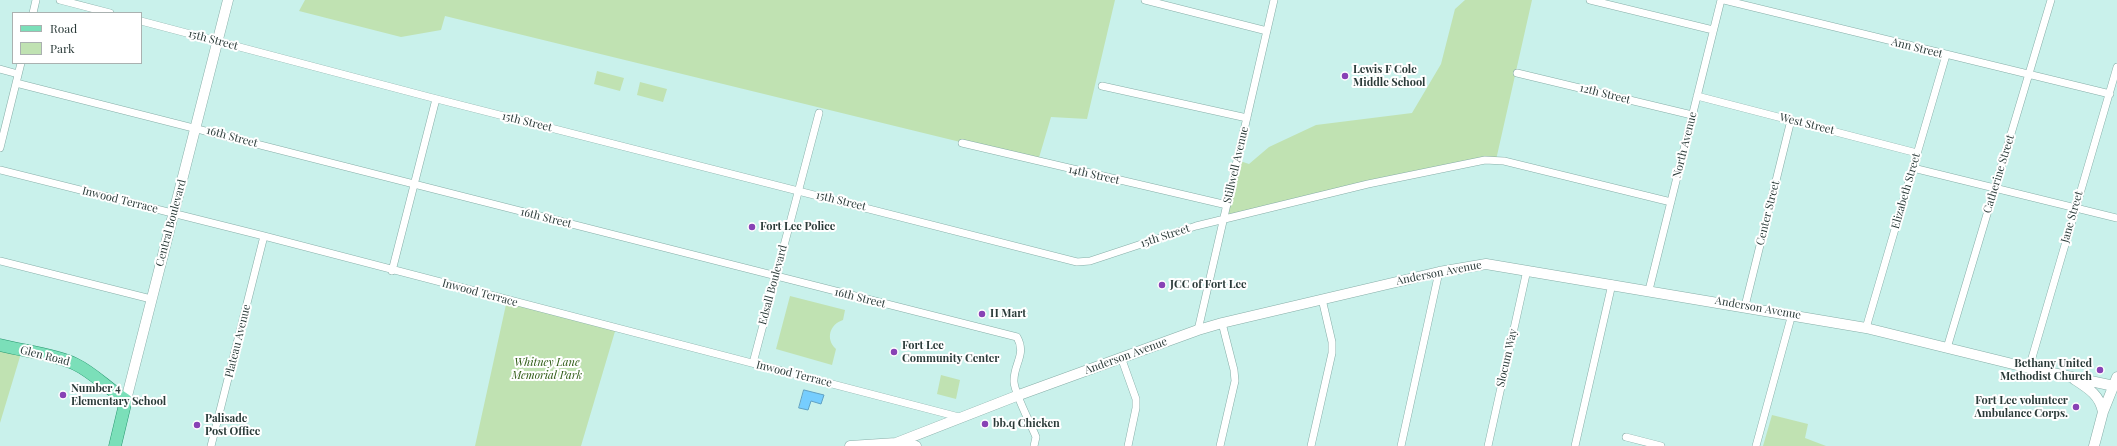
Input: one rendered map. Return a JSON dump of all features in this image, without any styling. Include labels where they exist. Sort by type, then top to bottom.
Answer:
[{"type":"main road","name":"Central Boulevard","points":[[115,446],[151,299],[228,0]]},
{"type":"main road","name":"Anderson Avenue","points":[[850,446],[896,443],[959,417],[1121,357],[1222,323],[1439,272],[1486,264],[1792,314],[1866,328],[2029,368],[2071,376],[2116,381]]},
{"type":"main road","name":"Glen Road","points":[[0,345],[75,364],[90,372],[111,391],[126,400]]},
{"type":"main road","points":[[2071,376],[2095,394],[2102,405],[2103,412]]},
{"type":"main road","points":[[2094,446],[2103,412],[2116,381]]},
{"type":"main road","points":[[896,443],[916,446]]},
{"type":"street","points":[[33,12],[36,0]]},
{"type":"street","points":[[60,0],[106,12]]},
{"type":"street","points":[[1145,0],[1267,31]]},
{"type":"street","name":"Stillwell Avenue","points":[[1198,330],[1274,0]]},
{"type":"street","points":[[1590,0],[1713,30]]},
{"type":"street","name":"North Avenue","points":[[1649,290],[1721,0]]},
{"type":"street","name":"Ann Street","points":[[1724,0],[2110,94]]},
{"type":"street","name":"Catherine Street","points":[[1947,348],[2051,0]]},
{"type":"street","name":"15th Street","points":[[142,21],[436,99],[1077,262],[1090,261],[1168,234],[1223,219],[1368,184],[1486,160],[1504,161],[1671,202]]},
{"type":"street","name":"Elizabeth Street","points":[[1866,328],[1946,55]]},
{"type":"street","points":[[0,148],[21,64]]},
{"type":"street","name":"Jane Street","points":[[2029,368],[2117,67]]},
{"type":"street","points":[[0,69],[18,74]]},
{"type":"street","name":"12th Street","points":[[1517,73],[1692,115]]},
{"type":"street","name":"16th Street","points":[[16,83],[196,127],[414,185],[1017,337],[1021,345],[1014,382],[1039,446]]},
{"type":"street","points":[[1102,86],[1246,118]]},
{"type":"street","name":"West Street","points":[[1697,96],[1917,153]]},
{"type":"street","points":[[392,270],[436,99]]},
{"type":"street","name":"Edsall Boulevard","points":[[753,364],[819,113]]},
{"type":"street","name":"Center Street","points":[[1745,306],[1791,120]]},
{"type":"street","name":"14th Street","points":[[962,143],[1227,205]]},
{"type":"street","points":[[1913,168],[2117,218]]},
{"type":"street","name":"Inwood Terrace","points":[[0,170],[264,236],[959,417]]},
{"type":"street","name":"Plateau Avenue","points":[[211,446],[264,236]]},
{"type":"street","points":[[0,261],[151,299]]},
{"type":"street","name":"Slocum Way","points":[[1488,446],[1527,270]]},
{"type":"street","points":[[1401,446],[1439,272]]},
{"type":"street","points":[[1575,446],[1612,284]]},
{"type":"street","points":[[1311,446],[1332,353],[1332,342],[1322,299]]},
{"type":"street","points":[[1756,446],[1792,314]]},
{"type":"street","points":[[1220,446],[1234,381],[1234,370],[1222,323]]},
{"type":"street","points":[[1121,357],[1136,399],[1136,408],[1128,446]]},
{"type":"street","points":[[1034,446],[1036,437]]},
{"type":"street","points":[[1626,437],[1661,446]]},
{"type":"green space","points":[[305,0],[1115,0],[1087,119],[1051,117],[1038,161],[445,16],[441,30],[401,37],[299,11]]},
{"type":"green space","points":[[1465,0],[1532,0],[1496,160],[1485,160],[1223,219],[1237,160],[1249,164],[1269,147],[1316,125],[1412,113],[1441,64],[1455,9]]},
{"type":"green space","points":[[597,71],[624,78],[620,91],[594,84]]},
{"type":"green space","points":[[640,82],[667,89],[663,102],[637,95]]},
{"type":"green space","points":[[790,296],[845,310],[843,320],[835,325],[830,332],[831,341],[836,349],[832,365],[776,349]]},
{"type":"green space","name":"Whitney Lane Memorial Park","points":[[507,300],[616,328],[581,446],[475,446]]},
{"type":"green space","points":[[0,345],[22,350],[0,423]]},
{"type":"green space","points":[[941,375],[960,380],[956,399],[937,394]]},
{"type":"green space","points":[[1772,415],[1808,424],[1805,438],[1826,446],[1763,446]]},
{"type":"water","points":[[804,390],[824,395],[821,404],[811,401],[808,410],[799,408]]},
{"type":"place","name":"Lewis F Cole Middle School","points":[[1345,76]]},
{"type":"place","name":"Fort Lee Police","points":[[752,227]]},
{"type":"place","name":"JCC of Fort Lee","points":[[1162,285]]},
{"type":"place","name":"H Mart","points":[[982,314]]},
{"type":"place","name":"Fort Lee Community Center","points":[[894,352]]},
{"type":"place","name":"Bethany United Methodist Church","points":[[2100,370]]},
{"type":"place","name":"Number 4 Elementary School","points":[[63,395]]},
{"type":"place","name":"Fort Lee volunteer Ambulance Corps.","points":[[2076,407]]},
{"type":"place","name":"bb.q Chicken","points":[[985,424]]},
{"type":"place","name":"Palisade Post Office","points":[[197,425]]}]
